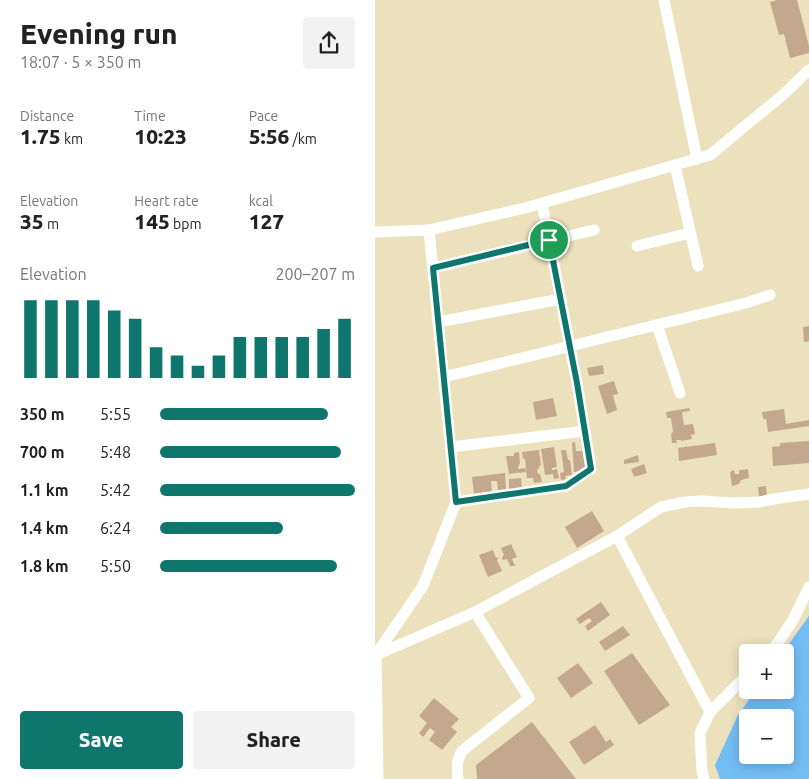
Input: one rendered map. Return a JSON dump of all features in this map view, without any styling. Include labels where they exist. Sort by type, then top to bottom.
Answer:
[{"type":"street","points":[[664,0],[697,159]]},
{"type":"street","points":[[375,232],[429,230],[525,208],[711,155],[784,94],[809,70]]},
{"type":"street","points":[[675,165],[698,266]]},
{"type":"street","points":[[456,502],[566,486],[591,469],[570,346],[542,203]]},
{"type":"street","points":[[378,779],[376,655],[423,586],[456,502],[429,230]]},
{"type":"street","points":[[433,268],[594,230]]},
{"type":"street","points":[[637,246],[690,233]]},
{"type":"street","points":[[444,377],[746,303],[770,295]]},
{"type":"street","points":[[439,322],[561,299]]},
{"type":"street","points":[[657,325],[680,393]]},
{"type":"street","points":[[451,448],[585,430]]},
{"type":"street","points":[[376,655],[475,612],[617,536],[661,507],[702,501],[759,502],[809,494]]},
{"type":"street","points":[[617,536],[710,712]]},
{"type":"street","points":[[777,644],[793,620],[809,587]]},
{"type":"street","points":[[458,779],[457,765],[462,751],[529,698],[475,612]]},
{"type":"street","points":[[704,779],[700,734],[710,712],[739,683]]},
{"type":"water","points":[[809,616],[809,779],[720,779],[715,765],[739,714],[739,764],[794,764],[794,709],[742,709],[750,699],[794,699],[794,644],[789,644]]},
{"type":"building","points":[[797,0],[809,46],[809,53],[790,58],[784,34],[779,35],[770,2]]},
{"type":"building","points":[[809,326],[809,341],[804,342],[803,327]]},
{"type":"building","points":[[603,365],[604,374],[589,376],[587,368]]},
{"type":"building","points":[[614,381],[618,394],[613,395],[617,410],[607,414],[598,386]]},
{"type":"building","points":[[553,398],[557,416],[536,420],[533,402]]},
{"type":"building","points":[[689,408],[690,411],[682,412],[684,425],[693,424],[695,434],[691,435],[692,439],[676,440],[677,443],[672,443],[671,418],[667,418],[666,412]]},
{"type":"building","points":[[784,409],[786,424],[809,420],[809,426],[768,432],[766,419],[763,419],[762,412]]},
{"type":"building","points":[[581,440],[587,471],[574,472],[572,443],[575,442],[576,451],[582,451]]},
{"type":"building","points":[[809,441],[809,463],[773,466],[772,447],[780,446],[780,443]]},
{"type":"building","points":[[715,443],[717,455],[679,461],[678,448]]},
{"type":"building","points":[[554,447],[557,467],[552,468],[552,470],[557,469],[559,478],[554,479],[553,474],[545,475],[541,449]]},
{"type":"building","points":[[539,450],[541,466],[537,469],[542,482],[534,483],[533,478],[527,478],[525,459],[523,459],[522,452]]},
{"type":"building","points":[[561,450],[566,450],[568,460],[570,460],[572,475],[565,476],[566,479],[561,480],[560,473],[564,472]]},
{"type":"building","points":[[519,452],[520,463],[518,469],[525,468],[526,472],[509,474],[506,456],[514,456],[514,453]]},
{"type":"building","points":[[638,455],[639,462],[624,464],[624,460]]},
{"type":"building","points":[[644,464],[647,473],[634,477],[631,469]]},
{"type":"building","points":[[748,469],[749,478],[741,480],[739,484],[732,486],[730,472],[734,470],[735,474],[739,474],[739,470]]},
{"type":"building","points":[[505,473],[506,491],[498,492],[497,481],[491,481],[492,493],[474,494],[472,477]]},
{"type":"building","points":[[521,478],[522,489],[509,490],[509,479]]},
{"type":"building","points":[[766,486],[767,497],[759,497],[758,487]]},
{"type":"building","points":[[592,511],[604,531],[577,548],[565,527]]},
{"type":"building","points":[[511,544],[517,557],[512,559],[515,566],[510,566],[507,559],[503,560],[502,558],[504,555],[501,548]]},
{"type":"building","points":[[493,550],[496,558],[499,557],[497,560],[502,571],[488,577],[479,555]]},
{"type":"building","points":[[601,602],[610,615],[588,631],[585,626],[592,621],[589,618],[580,624],[576,619]]},
{"type":"building","points":[[623,626],[630,635],[605,651],[599,642]]},
{"type":"building","points":[[632,653],[670,705],[639,725],[604,671]]},
{"type":"building","points":[[578,663],[593,683],[571,698],[557,678]]},
{"type":"building","points":[[434,698],[459,719],[451,727],[457,732],[442,750],[429,740],[435,732],[430,728],[423,737],[419,733],[427,723],[419,716]]},
{"type":"building","points":[[532,722],[576,779],[477,779],[476,765]]},
{"type":"building","points":[[595,725],[606,742],[610,739],[614,745],[584,765],[569,742]]},
{"type":"route","points":[[549,240],[577,383],[591,469],[566,486],[456,502],[433,268],[549,240]]}]
